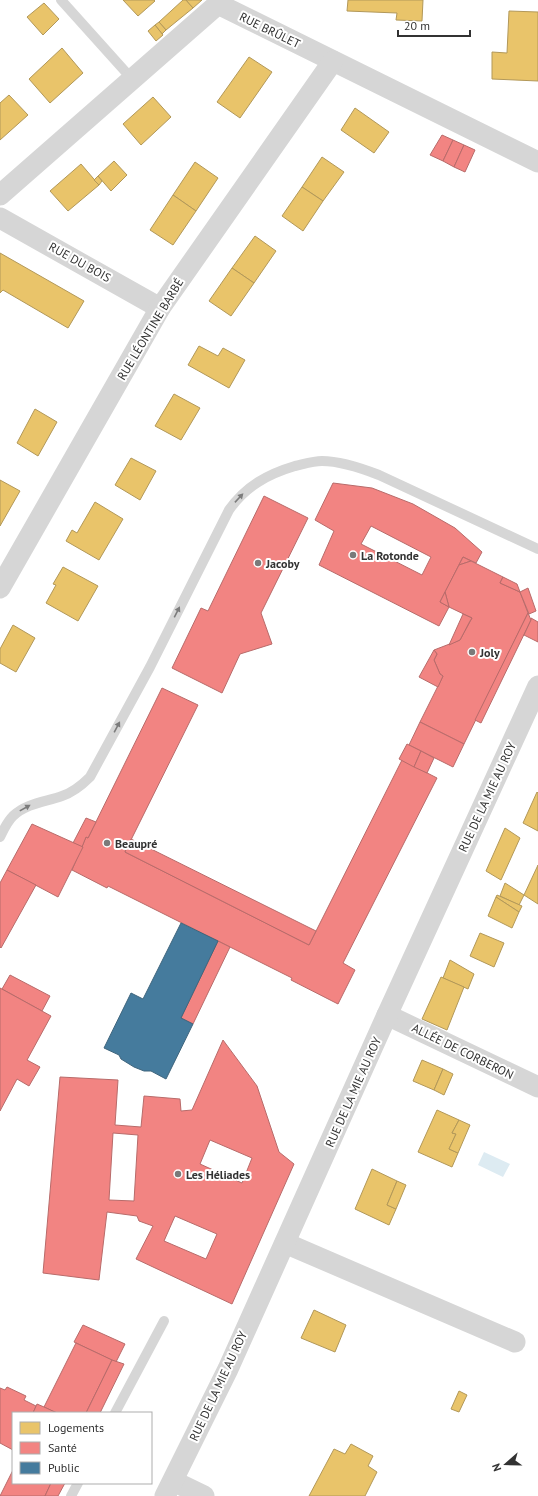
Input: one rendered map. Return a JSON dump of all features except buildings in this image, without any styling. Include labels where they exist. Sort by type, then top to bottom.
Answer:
[{"type":"street","name":"RUE BRÛLET","points":[[0,195],[221,2],[333,61],[538,162]]},
{"type":"street","name":"RUE LÉONTINE BARBÉ","points":[[0,588],[160,308],[333,61]]},
{"type":"street","name":"RUE DU BOIS","points":[[0,218],[160,308]]},
{"type":"street","name":"RUE DE LA MIE AU ROY","points":[[169,1488],[228,1368],[387,1015],[538,686]]},
{"type":"street","name":"ALLÉE DE CORBERON","points":[[387,1015],[538,1087]]},
{"type":"street","points":[[285,1243],[515,1342]]},
{"type":"street","points":[[169,1488],[204,1496]]},
{"type":"lane","points":[[61,0],[132,79]]},
{"type":"lane","points":[[0,837],[7,824],[22,810],[33,804],[62,796],[73,791],[81,786],[90,777],[146,674],[229,510],[246,490],[267,476],[296,466],[322,461],[337,462],[356,467],[379,475],[538,549]]},
{"type":"lane","points":[[116,1412],[164,1321]]},
{"type":"lane","points":[[71,1496],[77,1484]]},
{"type":"shaded area","points":[[484,1152],[510,1164],[503,1177],[478,1165]]},
{"type":"place","name":"La Rotonde","points":[[353,555]]},
{"type":"place","name":"Jacoby","points":[[258,563]]},
{"type":"place","name":"Joly","points":[[472,652]]},
{"type":"place","name":"Beaupré","points":[[107,843]]},
{"type":"place","name":"Les Héliades","points":[[178,1174]]}]
